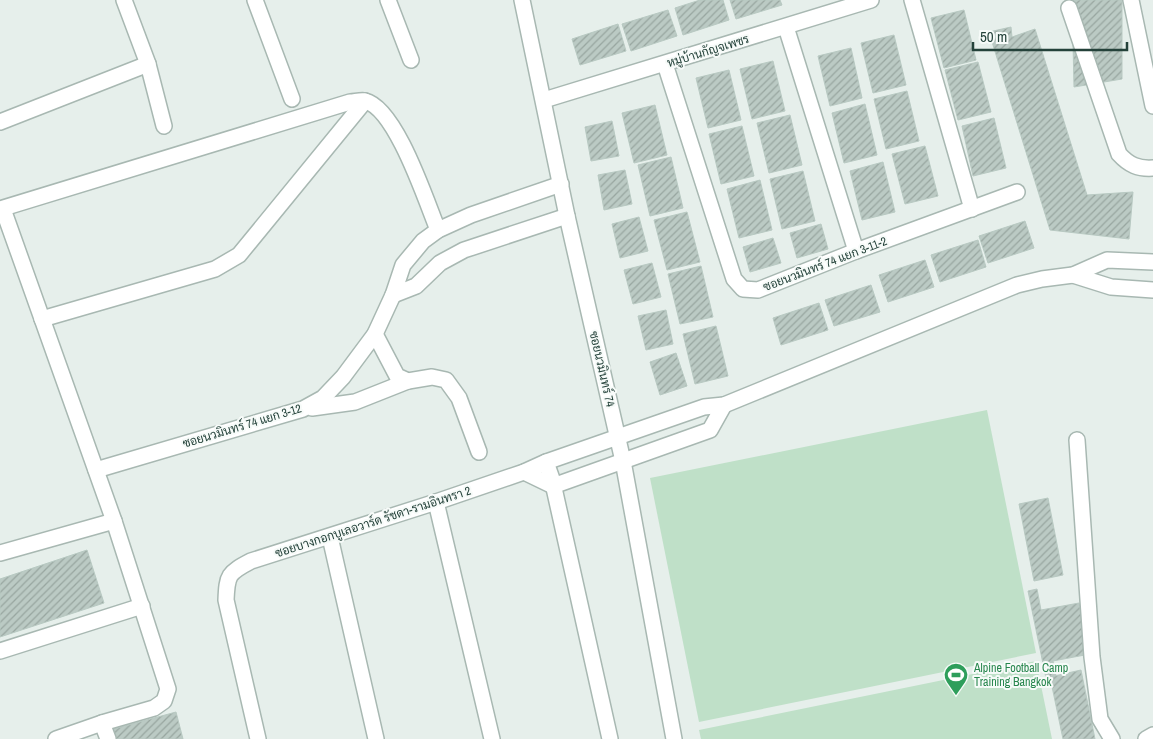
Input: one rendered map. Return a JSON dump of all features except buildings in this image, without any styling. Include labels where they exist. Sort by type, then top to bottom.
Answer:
[{"type":"street","points":[[124,0],[148,64],[164,126]]},
{"type":"street","points":[[255,0],[292,99]]},
{"type":"street","points":[[388,0],[412,60]]},
{"type":"street","name":"ซอยนวมินทร์ 74","points":[[522,0],[618,437],[674,739]]},
{"type":"street","name":"หมู่บ้านกัญจเพชร","points":[[544,100],[871,0]]},
{"type":"street","points":[[912,0],[972,209]]},
{"type":"street","points":[[1132,0],[1153,106]]},
{"type":"street","points":[[1069,8],[1118,154],[1129,164],[1144,169],[1153,168]]},
{"type":"street","points":[[786,27],[856,251]]},
{"type":"street","points":[[0,122],[148,64]]},
{"type":"street","name":"ซอยนวมินทร์ 74 แยก 3-11-2","points":[[665,64],[734,278],[743,289],[758,290],[856,251],[1017,192]]},
{"type":"street","points":[[42,319],[215,268],[239,255],[365,101]]},
{"type":"street","points":[[56,739],[154,708],[164,701],[168,689],[114,521],[1,209],[350,102],[365,101],[377,107],[398,134],[438,230]]},
{"type":"street","name":"ซอยนวมินทร์ 74 แยก 3-12","points":[[96,470],[303,409],[323,398],[343,377],[374,334],[393,295],[403,265],[423,241],[438,230],[471,216],[561,184]]},
{"type":"street","points":[[393,295],[416,286],[440,263],[464,250],[568,216]]},
{"type":"street","points":[[1073,275],[1107,260],[1153,262]]},
{"type":"street","points":[[1073,275],[1111,287],[1153,290]]},
{"type":"street","name":"ซอยบางกอกบูเลอวาร์ด รัชดา-รามอินทรา 2","points":[[258,739],[226,600],[227,580],[235,569],[251,561],[330,537],[524,472],[546,462],[704,407],[724,405],[1017,285],[1042,279],[1073,275]]},
{"type":"street","points":[[374,334],[397,376],[408,381]]},
{"type":"street","points":[[303,409],[355,402],[408,381],[432,377],[446,380],[459,398],[479,452]]},
{"type":"street","points":[[524,472],[553,486],[710,430],[724,405]]},
{"type":"street","points":[[1077,440],[1092,657],[1100,719],[1112,739]]},
{"type":"street","points":[[546,462],[610,739]]},
{"type":"street","points":[[436,502],[492,739]]},
{"type":"street","points":[[0,553],[114,521]]},
{"type":"street","points":[[330,537],[376,739]]},
{"type":"street","points":[[0,651],[142,606]]},
{"type":"street","points":[[102,723],[108,739]]},
{"type":"street","points":[[1146,739],[1153,735]]},
{"type":"green space","points":[[987,410],[1036,653],[699,722],[650,478]]},
{"type":"green space","name":"Alpine Football Camp Training Bangkok","points":[[1036,661],[1052,739],[701,739],[699,730]]},
{"type":"place","name":"Alpine Football Camp Training Bangkok","points":[[956,696]]}]
